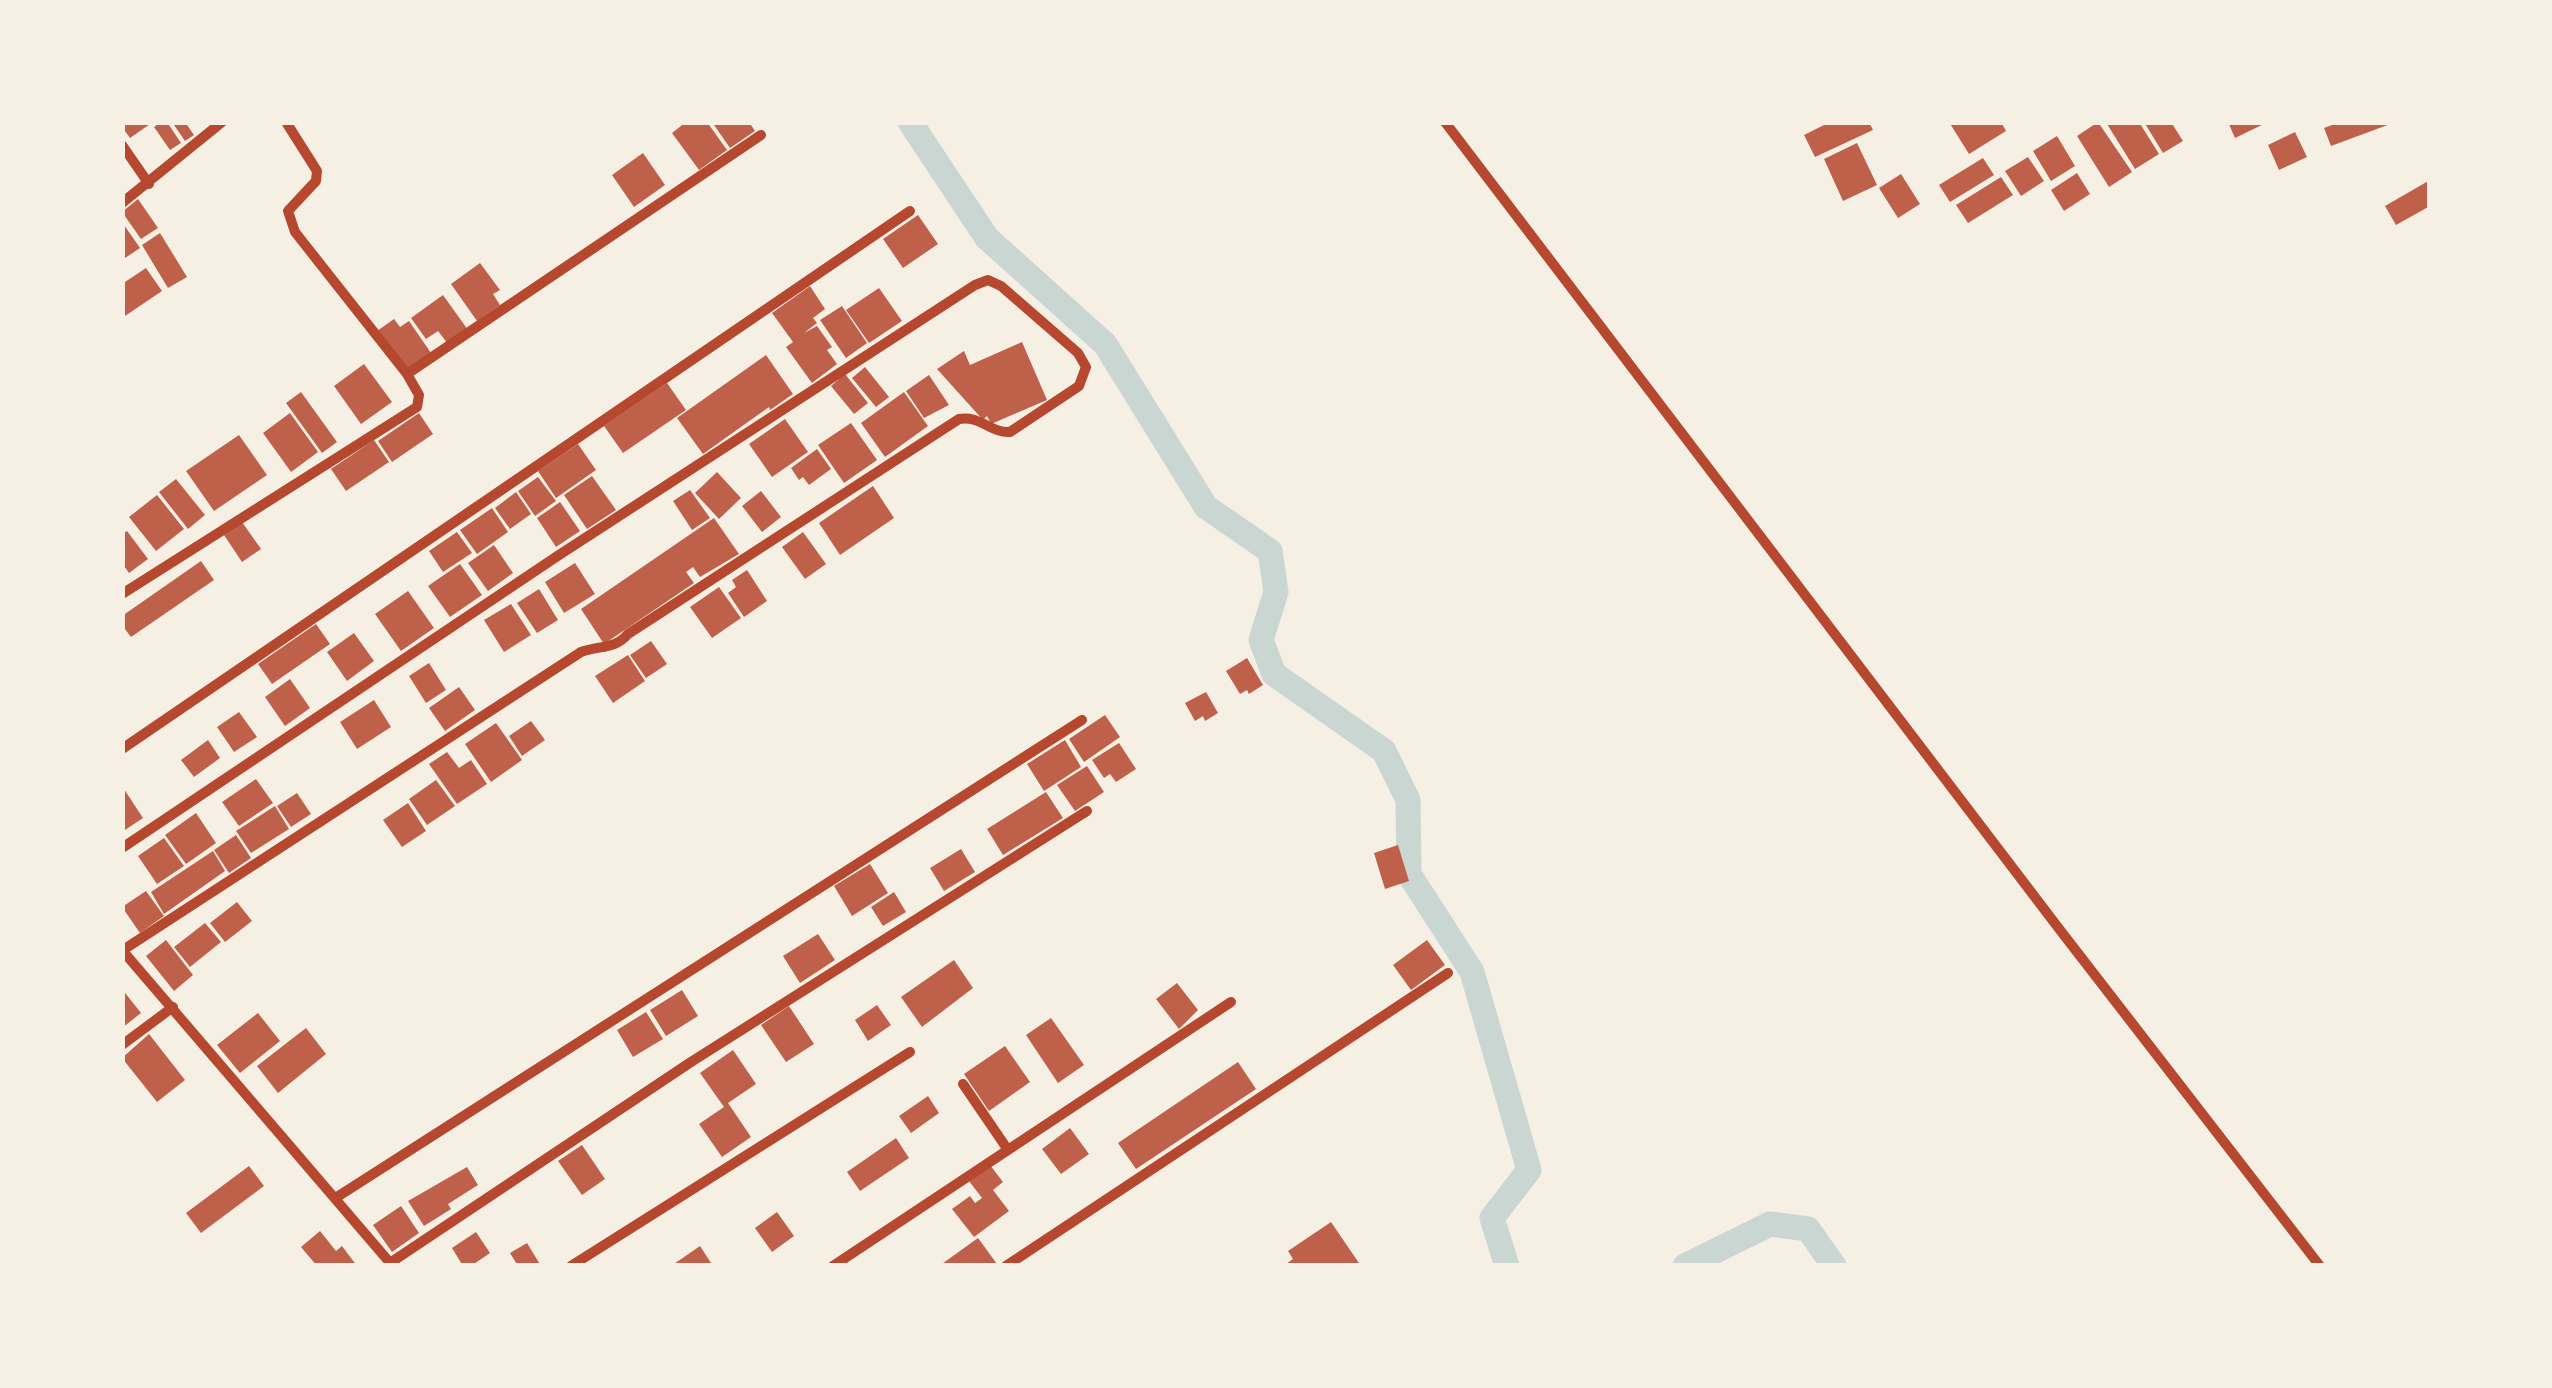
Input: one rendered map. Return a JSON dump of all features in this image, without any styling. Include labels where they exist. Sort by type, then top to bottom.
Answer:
[{"type":"street","points":[[122,203],[222,122]]},
{"type":"street","points":[[122,594],[417,407],[419,394],[407,374],[295,232],[288,211],[316,182],[317,172],[286,122]]},
{"type":"street","points":[[1446,122],[2320,1266]]},
{"type":"street","points":[[407,374],[760,135]]},
{"type":"street","points":[[122,145],[149,184]]},
{"type":"street","points":[[122,749],[910,211]]},
{"type":"street","points":[[122,848],[576,544],[975,284],[988,280],[1001,286],[1078,353],[1086,368],[1079,386],[1010,432],[999,432],[978,418],[959,419],[628,634],[620,643],[581,652],[123,950],[391,1264],[691,1062],[1087,812]]},
{"type":"street","points":[[336,1197],[1082,720]]},
{"type":"street","points":[[1006,1266],[1448,973]]},
{"type":"street","points":[[833,1266],[1231,1002]]},
{"type":"street","points":[[122,1046],[173,1007]]},
{"type":"street","points":[[571,1266],[910,1052]]},
{"type":"street","points":[[963,1084],[1008,1150]]},
{"type":"building","points":[[128,122],[153,122],[130,138],[122,127]]},
{"type":"building","points":[[167,122],[181,143],[170,150],[154,127]]},
{"type":"building","points":[[172,122],[185,122],[194,135],[185,141]]},
{"type":"building","points":[[686,122],[707,122],[727,150],[699,170],[672,133]]},
{"type":"building","points":[[712,122],[749,122],[755,131],[730,148]]},
{"type":"building","points":[[1830,122],[1869,122],[1873,130],[1815,157],[1804,135]]},
{"type":"building","points":[[1949,122],[2001,122],[2006,131],[1969,154]]},
{"type":"building","points":[[2098,122],[2132,172],[2109,187],[2077,136]]},
{"type":"building","points":[[2109,122],[2139,122],[2159,154],[2135,169]]},
{"type":"building","points":[[2144,122],[2171,122],[2183,141],[2163,153]]},
{"type":"building","points":[[2228,122],[2268,122],[2235,138]]},
{"type":"building","points":[[2340,122],[2393,123],[2331,146],[2324,128]]},
{"type":"building","points":[[2295,132],[2307,157],[2279,170],[2268,145]]},
{"type":"building","points":[[2057,136],[2075,166],[2051,181],[2033,151]]},
{"type":"building","points":[[1857,143],[1877,185],[1843,201],[1824,159]]},
{"type":"building","points":[[643,153],[665,185],[634,207],[612,175]]},
{"type":"building","points":[[2028,157],[2044,181],[2021,196],[2005,171]]},
{"type":"building","points":[[1983,158],[1994,175],[1950,202],[1939,185]]},
{"type":"building","points":[[2077,173],[2090,194],[2064,211],[2051,190]]},
{"type":"building","points":[[1901,174],[1920,204],[1898,218],[1879,188]]},
{"type":"building","points":[[2001,177],[2013,195],[1968,223],[1956,205]]},
{"type":"building","points":[[2430,180],[2430,206],[2396,225],[2385,206]]},
{"type":"building","points":[[138,199],[158,228],[141,239],[122,212]]},
{"type":"building","points":[[918,215],[938,244],[903,268],[883,239]]},
{"type":"building","points":[[122,222],[140,248],[122,260]]},
{"type":"building","points":[[160,233],[187,277],[168,288],[142,245]]},
{"type":"building","points":[[480,263],[500,290],[493,294],[500,305],[477,321],[451,284]]},
{"type":"building","points":[[146,268],[162,291],[122,318],[122,284]]},
{"type":"building","points":[[810,286],[825,309],[813,318],[817,323],[804,333],[817,326],[832,347],[827,350],[837,364],[812,383],[786,347],[793,342],[772,313]]},
{"type":"building","points":[[879,288],[902,321],[869,343],[846,310]]},
{"type":"building","points":[[443,295],[468,330],[448,344],[438,331],[426,339],[411,318]]},
{"type":"building","points":[[842,306],[867,343],[846,358],[820,320]]},
{"type":"building","points":[[394,319],[400,327],[409,321],[431,353],[405,371],[377,331]]},
{"type":"building","points":[[1022,342],[1047,400],[991,424],[937,369],[964,351],[970,365]]},
{"type":"building","points":[[766,355],[793,394],[703,454],[677,418]]},
{"type":"building","points":[[364,364],[392,402],[361,424],[334,386]]},
{"type":"building","points":[[865,367],[889,397],[876,407],[852,378]]},
{"type":"building","points":[[845,374],[868,403],[854,414],[831,386]]},
{"type":"building","points":[[929,375],[949,405],[924,418],[906,391]]},
{"type":"building","points":[[667,383],[686,410],[623,453],[604,426]]},
{"type":"building","points":[[301,392],[337,442],[322,453],[286,403]]},
{"type":"building","points":[[904,392],[928,426],[885,457],[861,423]]},
{"type":"building","points":[[290,413],[318,452],[291,472],[263,433]]},
{"type":"building","points":[[419,413],[433,434],[392,462],[378,441]]},
{"type":"building","points":[[785,419],[808,452],[772,477],[749,444]]},
{"type":"building","points":[[851,423],[877,460],[844,483],[818,445]]},
{"type":"building","points":[[239,435],[267,475],[214,511],[186,471]]},
{"type":"building","points":[[374,440],[389,462],[346,491],[331,469]]},
{"type":"building","points":[[578,444],[596,470],[556,498],[538,471]]},
{"type":"building","points":[[817,449],[831,469],[809,485],[803,477],[799,480],[791,468]]},
{"type":"building","points":[[717,472],[741,498],[719,519],[695,493]]},
{"type":"building","points":[[592,476],[616,510],[587,529],[564,495]]},
{"type":"building","points":[[538,477],[556,501],[535,516],[518,491]]},
{"type":"building","points":[[176,479],[205,515],[188,529],[159,492]]},
{"type":"building","points":[[873,486],[894,518],[840,555],[819,523]]},
{"type":"building","points":[[690,490],[710,518],[692,530],[673,501]]},
{"type":"building","points":[[761,491],[781,517],[762,532],[742,506]]},
{"type":"building","points":[[516,492],[531,514],[510,529],[495,508]]},
{"type":"building","points":[[157,495],[184,529],[156,551],[129,517]]},
{"type":"building","points":[[560,502],[580,531],[556,547],[537,518]]},
{"type":"building","points":[[492,508],[508,532],[477,554],[460,530]]},
{"type":"building","points":[[714,518],[739,554],[700,577],[693,567],[686,572],[694,583],[604,644],[581,609]]},
{"type":"building","points":[[242,522],[261,549],[242,562],[224,535]]},
{"type":"building","points":[[127,531],[148,559],[129,573],[122,563],[122,534]]},
{"type":"building","points":[[457,532],[472,553],[443,572],[429,551]]},
{"type":"building","points":[[803,532],[826,564],[805,579],[782,547]]},
{"type":"building","points":[[494,545],[513,573],[488,591],[468,563]]},
{"type":"building","points":[[201,561],[214,580],[131,637],[122,625],[122,616]]},
{"type":"building","points":[[575,563],[595,594],[564,613],[545,582]]},
{"type":"building","points":[[460,564],[482,595],[450,617],[428,586]]},
{"type":"building","points":[[747,570],[767,601],[744,617],[728,593],[736,587],[732,580]]},
{"type":"building","points":[[719,587],[741,618],[712,638],[690,607]]},
{"type":"building","points":[[539,589],[558,620],[537,633],[517,603]]},
{"type":"building","points":[[408,591],[434,628],[401,651],[375,614]]},
{"type":"building","points":[[511,604],[531,635],[504,652],[484,620]]},
{"type":"building","points":[[316,624],[330,644],[272,684],[258,664]]},
{"type":"building","points":[[354,633],[374,661],[347,681],[327,652]]},
{"type":"building","points":[[651,641],[667,664],[646,678],[630,655]]},
{"type":"building","points":[[628,655],[645,681],[613,703],[595,676]]},
{"type":"building","points":[[1247,658],[1263,685],[1249,694],[1247,690],[1240,694],[1226,671]]},
{"type":"building","points":[[429,663],[446,690],[426,703],[409,676]]},
{"type":"building","points":[[290,679],[310,708],[285,726],[265,697]]},
{"type":"building","points":[[459,687],[475,710],[445,731],[429,708]]},
{"type":"building","points":[[1206,692],[1218,713],[1205,721],[1203,716],[1195,721],[1185,703]]},
{"type":"building","points":[[374,700],[391,727],[357,749],[340,722]]},
{"type":"building","points":[[239,712],[257,737],[234,752],[217,727]]},
{"type":"building","points":[[1105,715],[1120,737],[1084,762],[1069,739]]},
{"type":"building","points":[[531,721],[545,740],[522,756],[509,736]]},
{"type":"building","points":[[496,723],[522,760],[491,782],[465,744]]},
{"type":"building","points":[[208,740],[220,758],[194,777],[181,760]]},
{"type":"building","points":[[1065,740],[1081,767],[1044,791],[1027,764]]},
{"type":"building","points":[[1119,743],[1136,769],[1116,782],[1110,774],[1104,778],[1092,760]]},
{"type":"building","points":[[447,752],[459,768],[471,760],[487,784],[457,804],[429,764]]},
{"type":"building","points":[[1087,766],[1104,792],[1075,811],[1057,785]]},
{"type":"building","points":[[256,779],[273,803],[239,826],[222,802]]},
{"type":"building","points":[[436,780],[455,806],[427,825],[409,799]]},
{"type":"building","points":[[122,786],[143,818],[122,832]]},
{"type":"building","points":[[1046,792],[1063,818],[1003,855],[987,829]]},
{"type":"building","points":[[297,793],[311,814],[291,827],[277,806]]},
{"type":"building","points":[[408,803],[426,831],[402,847],[383,820]]},
{"type":"building","points":[[275,806],[289,829],[251,853],[236,831]]},
{"type":"building","points":[[196,813],[216,843],[186,864],[165,835]]},
{"type":"building","points":[[236,835],[251,858],[229,873],[214,850]]},
{"type":"building","points":[[164,838],[184,866],[157,884],[138,856]]},
{"type":"building","points":[[1398,845],[1409,881],[1385,889],[1374,853]]},
{"type":"building","points":[[961,849],[975,872],[944,891],[930,868]]},
{"type":"building","points":[[213,851],[225,871],[164,914],[151,892]]},
{"type":"building","points":[[870,864],[888,893],[852,916],[834,886]]},
{"type":"building","points":[[146,891],[164,916],[140,933],[122,907]]},
{"type":"building","points":[[894,892],[906,912],[883,926],[871,907]]},
{"type":"building","points":[[237,902],[252,921],[225,942],[210,923]]},
{"type":"building","points":[[205,923],[221,942],[190,967],[174,947]]},
{"type":"building","points":[[818,934],[835,960],[800,983],[783,956]]},
{"type":"building","points":[[166,940],[193,975],[174,991],[146,956]]},
{"type":"building","points":[[1427,940],[1445,965],[1411,990],[1393,965]]},
{"type":"building","points":[[954,960],[973,988],[922,1027],[901,997]]},
{"type":"building","points":[[1177,983],[1198,1010],[1179,1029],[1156,999]]},
{"type":"building","points":[[122,989],[141,1013],[122,1028]]},
{"type":"building","points":[[682,990],[698,1016],[666,1036],[650,1010]]},
{"type":"building","points":[[877,1005],[891,1025],[868,1041],[855,1020]]},
{"type":"building","points":[[789,1006],[814,1044],[786,1062],[761,1025]]},
{"type":"building","points":[[646,1012],[663,1039],[633,1057],[617,1030]]},
{"type":"building","points":[[258,1013],[280,1041],[240,1073],[217,1045]]},
{"type":"building","points":[[1051,1018],[1084,1065],[1058,1083],[1026,1035]]},
{"type":"building","points":[[306,1028],[326,1054],[278,1093],[257,1066]]},
{"type":"building","points":[[149,1034],[185,1080],[157,1102],[122,1058]]},
{"type":"building","points":[[1005,1046],[1030,1082],[989,1111],[964,1074]]},
{"type":"building","points":[[733,1050],[756,1084],[728,1103],[751,1137],[722,1157],[699,1124],[724,1107],[700,1073]]},
{"type":"building","points":[[1238,1062],[1256,1089],[1136,1169],[1118,1143]]},
{"type":"building","points":[[928,1096],[939,1113],[911,1133],[899,1116]]},
{"type":"building","points":[[1070,1128],[1089,1154],[1061,1174],[1042,1149]]},
{"type":"building","points":[[896,1138],[909,1158],[860,1191],[847,1172]]},
{"type":"building","points":[[582,1145],[605,1179],[582,1195],[558,1161]]},
{"type":"building","points":[[990,1165],[1003,1182],[993,1190],[1009,1211],[974,1237],[952,1209],[970,1196],[975,1203],[982,1198],[969,1181]]},
{"type":"building","points":[[249,1166],[264,1186],[201,1233],[186,1213]]},
{"type":"building","points":[[467,1167],[478,1185],[448,1204],[451,1209],[424,1226],[408,1201]]},
{"type":"building","points":[[401,1206],[419,1233],[392,1252],[373,1225]]},
{"type":"building","points":[[777,1212],[794,1236],[772,1252],[755,1228]]},
{"type":"building","points":[[1331,1222],[1361,1266],[1283,1266],[1293,1259],[1288,1251]]},
{"type":"building","points":[[320,1231],[336,1251],[342,1246],[357,1266],[317,1266],[301,1247]]},
{"type":"building","points":[[476,1232],[490,1253],[471,1266],[463,1266],[452,1248]]},
{"type":"building","points":[[978,1238],[997,1264],[939,1266]]},
{"type":"building","points":[[527,1243],[541,1266],[518,1266],[510,1253]]},
{"type":"building","points":[[700,1246],[713,1266],[671,1266]]},
{"type":"waterway","points":[[910,122],[987,238],[1105,344],[1206,507],[1270,551],[1276,592],[1261,640],[1274,674],[1384,751],[1408,800],[1409,874],[1472,972],[1529,1170],[1492,1218],[1507,1266]]},
{"type":"waterway","points":[[1685,1266],[1770,1224],[1808,1229],[1834,1266]]}]
